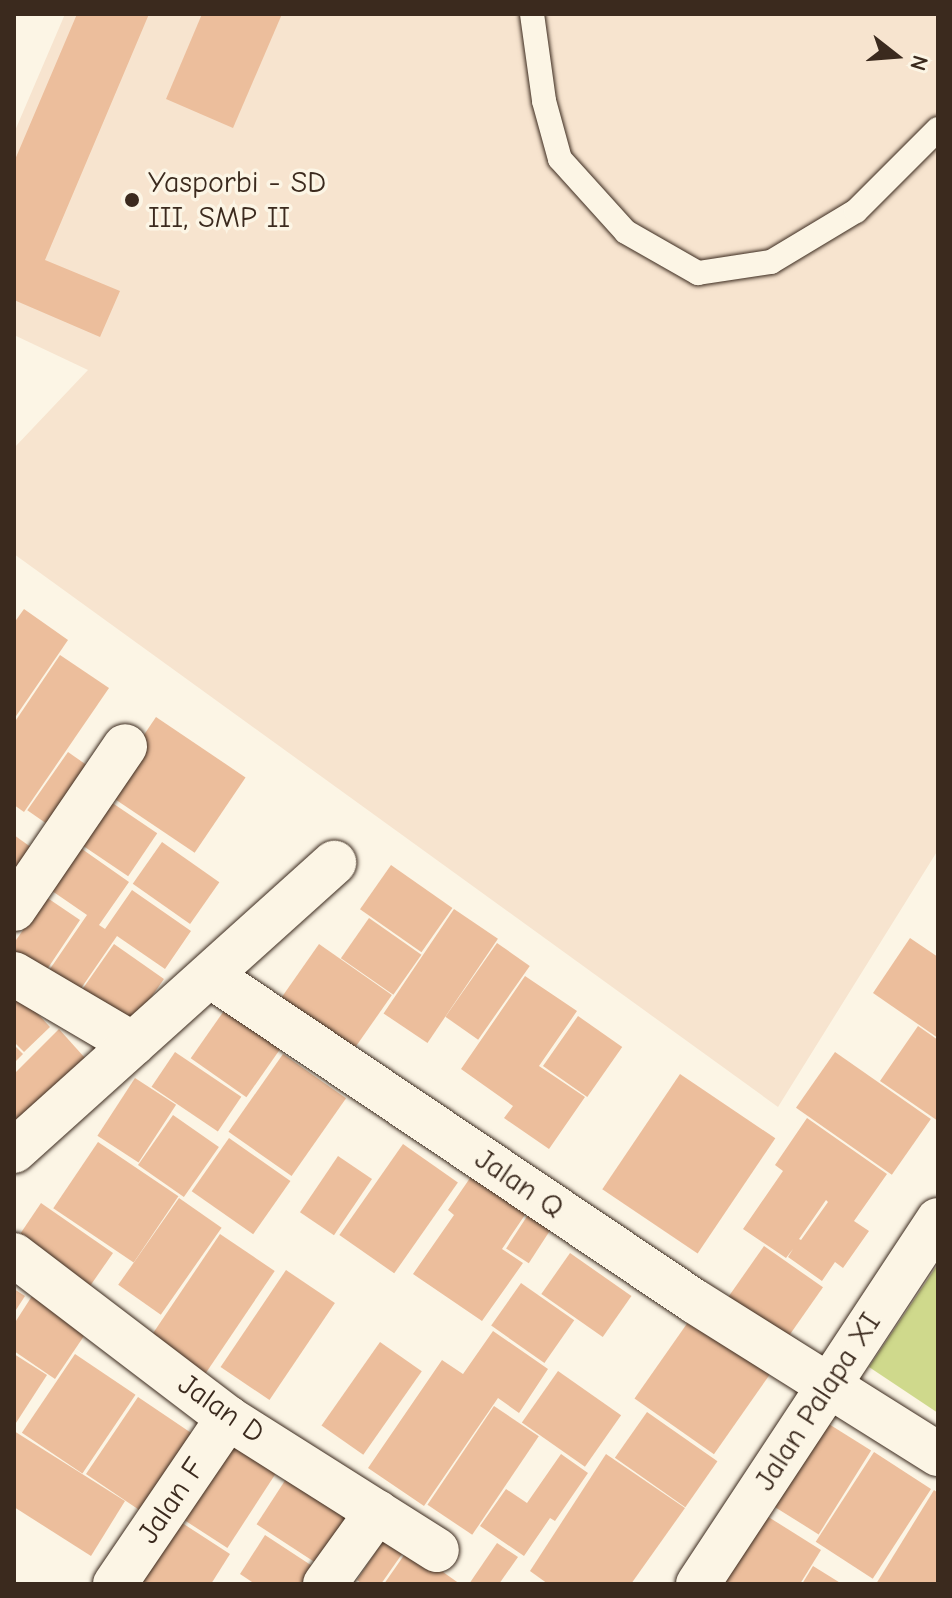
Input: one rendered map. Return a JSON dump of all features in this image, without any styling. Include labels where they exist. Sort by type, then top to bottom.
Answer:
[{"type":"street","points":[[14,909],[125,746]]},
{"type":"street","points":[[14,1151],[212,977],[334,863]]},
{"type":"street","points":[[14,974],[133,1044]]},
{"type":"street","name":"Jalan Q","points":[[212,977],[694,1301],[938,1454]]},
{"type":"street","name":"Jalan Palapa XI","points":[[698,1584],[935,1233]]},
{"type":"street","name":"Jalan D","points":[[14,1255],[228,1418],[437,1550]]},
{"type":"street","name":"Jalan F","points":[[115,1584],[228,1418]]},
{"type":"street","points":[[325,1584],[377,1512]]},
{"type":"lane","points":[[532,14],[544,101],[560,159],[626,232],[698,273],[771,262],[856,211],[938,129]]},
{"type":"shaded area","points":[[65,14],[938,14],[938,850],[778,1107],[14,554],[14,448],[88,370],[14,335],[14,133]]},
{"type":"green space","points":[[938,1264],[938,1413],[869,1367]]},
{"type":"building","points":[[77,14],[149,14],[45,260],[120,291],[100,337],[14,300],[14,162]]},
{"type":"building","points":[[202,14],[282,14],[233,128],[166,99]]},
{"type":"building","points":[[24,609],[68,640],[14,719],[14,623]]},
{"type":"building","points":[[60,655],[109,688],[24,812],[14,805],[14,723]]},
{"type":"building","points":[[156,717],[246,777],[195,853],[105,792]]},
{"type":"building","points":[[68,752],[101,775],[60,833],[27,810]]},
{"type":"building","points":[[105,798],[157,833],[128,876],[76,841]]},
{"type":"building","points":[[14,835],[46,858],[14,905]]},
{"type":"building","points":[[72,842],[129,882],[99,925],[105,929],[132,890],[191,931],[165,969],[117,936],[71,1003],[41,982],[87,915],[42,884]]},
{"type":"building","points":[[162,842],[219,882],[190,924],[133,884]]},
{"type":"building","points":[[391,865],[452,908],[421,952],[360,909]]},
{"type":"building","points":[[46,897],[80,920],[44,974],[14,954],[14,943]]},
{"type":"building","points":[[454,909],[498,939],[427,1043],[384,1013]]},
{"type":"building","points":[[369,918],[421,955],[393,995],[341,958]]},
{"type":"building","points":[[910,938],[938,957],[938,1038],[873,993]]},
{"type":"building","points":[[497,943],[530,966],[478,1040],[445,1017]]},
{"type":"building","points":[[114,944],[164,979],[127,1031],[77,996]]},
{"type":"building","points":[[319,944],[392,995],[352,1052],[279,1001]]},
{"type":"building","points":[[525,976],[577,1011],[539,1066],[585,1097],[549,1149],[504,1118],[513,1106],[461,1069]]},
{"type":"building","points":[[14,988],[50,1027],[24,1052],[14,1042]]},
{"type":"building","points":[[228,1005],[284,1044],[246,1097],[191,1058]]},
{"type":"building","points":[[578,1016],[622,1047],[587,1097],[543,1066]]},
{"type":"building","points":[[918,1026],[938,1040],[938,1121],[880,1081]]},
{"type":"building","points":[[59,1029],[93,1067],[14,1136],[14,1074]]},
{"type":"building","points":[[14,1045],[23,1054],[14,1063]]},
{"type":"building","points":[[175,1052],[241,1097],[218,1132],[152,1087]]},
{"type":"building","points":[[835,1052],[931,1119],[892,1175],[796,1108]]},
{"type":"building","points":[[283,1054],[346,1098],[292,1176],[229,1132]]},
{"type":"building","points":[[680,1074],[775,1138],[698,1254],[602,1189]]},
{"type":"building","points":[[135,1078],[176,1105],[139,1163],[97,1136]]},
{"type":"building","points":[[173,1115],[219,1147],[184,1197],[138,1165]]},
{"type":"building","points":[[807,1118],[887,1174],[854,1221],[869,1231],[843,1268],[835,1262],[822,1281],[788,1257],[793,1249],[786,1258],[743,1229],[783,1171],[775,1165]],"holes":[[[826,1200],[828,1202],[801,1240],[799,1239]]]},
{"type":"building","points":[[229,1138],[290,1181],[253,1234],[192,1191]]},
{"type":"building","points":[[98,1142],[178,1196],[134,1263],[53,1208]]},
{"type":"building","points":[[403,1144],[458,1182],[394,1273],[339,1235]]},
{"type":"building","points":[[338,1156],[372,1179],[334,1235],[300,1212]]},
{"type":"building","points":[[479,1165],[533,1203],[502,1249],[523,1263],[482,1321],[413,1274],[454,1215],[448,1210]]},
{"type":"building","points":[[179,1198],[222,1228],[161,1315],[118,1285]]},
{"type":"building","points":[[41,1203],[113,1253],[81,1299],[14,1243]]},
{"type":"building","points":[[535,1204],[558,1219],[529,1263],[506,1248]]},
{"type":"building","points":[[220,1234],[275,1271],[198,1384],[143,1348]]},
{"type":"building","points":[[764,1246],[823,1287],[777,1353],[718,1312]]},
{"type":"building","points":[[570,1253],[631,1296],[603,1337],[541,1294]]},
{"type":"building","points":[[286,1270],[335,1303],[269,1400],[221,1367]]},
{"type":"building","points":[[521,1283],[574,1320],[544,1363],[491,1326]]},
{"type":"building","points":[[14,1289],[25,1296],[14,1313]]},
{"type":"building","points":[[32,1296],[86,1333],[55,1379],[14,1351],[14,1324]]},
{"type":"building","points":[[693,1315],[772,1371],[714,1454],[634,1399]]},
{"type":"building","points":[[493,1331],[548,1369],[519,1413],[498,1398],[424,1506],[368,1468],[442,1360],[463,1374]]},
{"type":"building","points":[[380,1342],[422,1371],[363,1455],[321,1426]]},
{"type":"building","points":[[14,1354],[47,1375],[14,1426]]},
{"type":"building","points":[[75,1354],[136,1395],[82,1474],[22,1433]]},
{"type":"building","points":[[558,1371],[621,1415],[585,1467],[522,1423]]},
{"type":"building","points":[[138,1397],[203,1441],[151,1518],[86,1474]]},
{"type":"building","points":[[494,1406],[539,1436],[472,1535],[427,1505]]},
{"type":"building","points":[[647,1412],[717,1461],[685,1507],[615,1458]]},
{"type":"building","points":[[816,1416],[871,1450],[819,1534],[764,1500]]},
{"type":"building","points":[[14,1431],[125,1501],[91,1556],[14,1507]]},
{"type":"building","points":[[221,1433],[278,1470],[227,1548],[170,1511]]},
{"type":"building","points":[[874,1452],[931,1489],[873,1579],[816,1542]]},
{"type":"building","points":[[561,1454],[588,1473],[555,1521],[550,1518],[524,1556],[480,1526],[506,1489],[527,1503]]},
{"type":"building","points":[[606,1454],[685,1508],[631,1584],[548,1584],[530,1571]]},
{"type":"building","points":[[286,1479],[358,1526],[329,1571],[257,1524]]},
{"type":"building","points":[[934,1490],[938,1493],[938,1584],[876,1584]]},
{"type":"building","points":[[759,1511],[821,1550],[800,1584],[714,1584]]},
{"type":"building","points":[[176,1519],[230,1554],[211,1584],[134,1584]]},
{"type":"building","points":[[265,1535],[326,1575],[320,1584],[255,1584],[240,1574]]},
{"type":"building","points":[[383,1541],[402,1554],[381,1584],[362,1584],[357,1580]]},
{"type":"building","points":[[497,1543],[518,1557],[499,1584],[469,1584]]},
{"type":"building","points":[[409,1548],[460,1584],[384,1584]]},
{"type":"building","points":[[813,1566],[842,1584],[802,1584]]},
{"type":"place","name":"Yasporbi - SD III, SMP II","points":[[132,200]]}]
